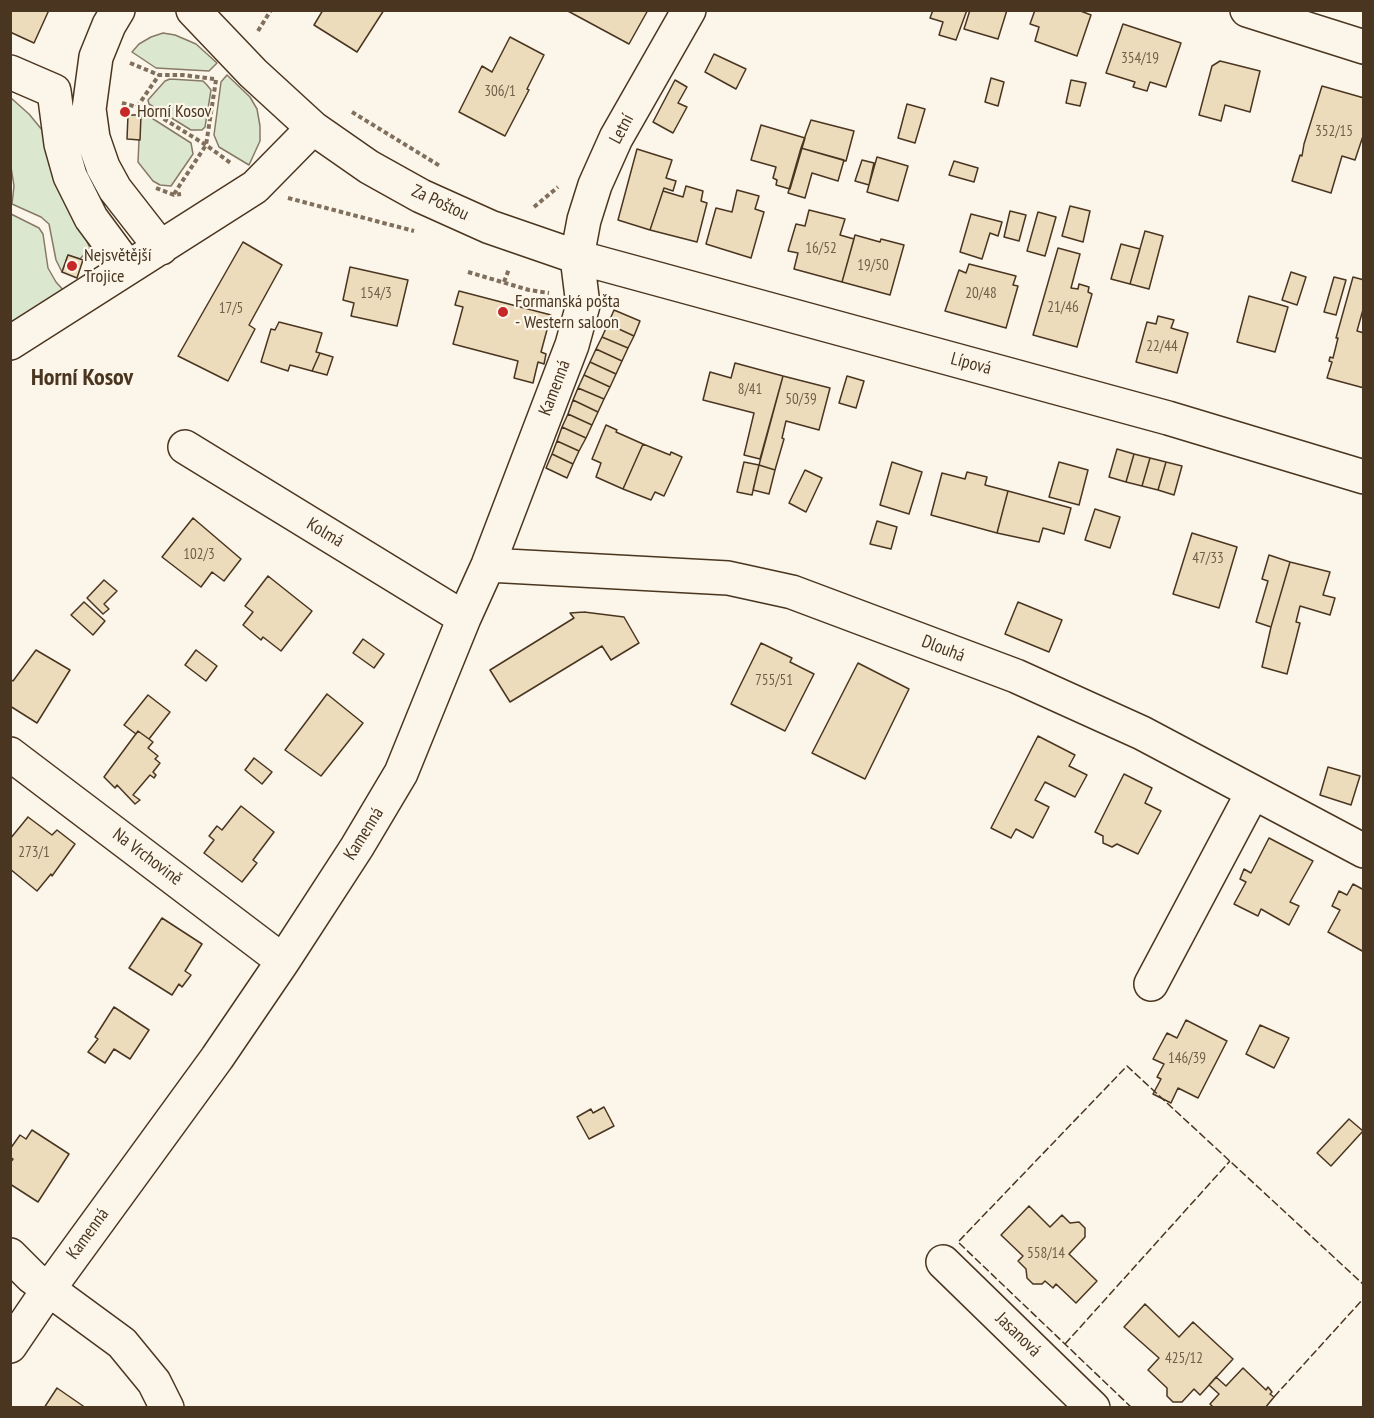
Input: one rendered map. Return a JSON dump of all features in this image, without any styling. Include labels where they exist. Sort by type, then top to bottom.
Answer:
[{"type":"street","points":[[118,10],[96,57],[89,109],[93,138],[103,167],[115,189],[161,248]]},
{"type":"street","name":"Za Poštou","points":[[193,10],[236,56],[313,128],[369,167],[422,196],[578,269]]},
{"type":"street","name":"Letní","points":[[578,269],[584,220],[595,186],[616,138],[689,10]]},
{"type":"street","points":[[1247,10],[1364,47]]},
{"type":"street","points":[[10,72],[54,91],[61,144],[70,176],[91,218],[128,268]]},
{"type":"street","points":[[10,343],[255,187],[313,128]]},
{"type":"street","name":"Lípová","points":[[578,269],[1168,418],[1364,477]]},
{"type":"street","name":"Kamenná","points":[[10,1346],[48,1290],[217,1058],[283,961],[401,773],[488,565],[572,345],[583,305],[578,269]]},
{"type":"street","name":"Kolmá","points":[[185,447],[464,618]]},
{"type":"street","name":"Dlouhá","points":[[488,565],[728,578],[792,592],[1016,676],[1142,733],[1364,851]]},
{"type":"street","name":"Na Vrchovině","points":[[10,754],[283,961]]},
{"type":"street","points":[[1151,984],[1253,792]]},
{"type":"street","points":[[10,1255],[48,1290],[122,1343],[154,1382],[167,1407]]},
{"type":"street","name":"Jasanová","points":[[943,1262],[1093,1407]]},
{"type":"path","points":[[174,195],[206,145],[236,56],[271,10]]},
{"type":"path","points":[[99,49],[159,75],[183,75],[236,56],[264,40]]},
{"type":"path","points":[[128,73],[130,63]]},
{"type":"path","points":[[137,107],[159,75]]},
{"type":"path","points":[[122,113],[123,93]]},
{"type":"path","points":[[121,102],[151,111],[206,145],[227,159],[255,187],[283,197],[422,233]]},
{"type":"path","points":[[350,111],[443,168]]},
{"type":"path","points":[[528,212],[556,190],[562,181]]},
{"type":"path","points":[[153,187],[174,195],[190,194]]},
{"type":"path","points":[[468,272],[529,290],[559,294],[578,269]]},
{"type":"green space","points":[[163,33],[175,35],[196,44],[217,63],[209,71],[156,68],[132,52],[139,44]]},
{"type":"green space","points":[[227,75],[250,97],[257,109],[260,141],[249,165],[219,147],[214,135],[221,82]]},
{"type":"green space","points":[[170,79],[203,81],[211,90],[205,127],[202,130],[191,130],[149,104],[148,100],[165,81]]},
{"type":"green space","points":[[11,98],[29,114],[47,136],[51,164],[90,248],[80,259],[68,255],[62,272],[56,260],[49,224],[41,217],[12,204],[14,186],[11,167]]},
{"type":"green space","points":[[147,115],[191,143],[193,154],[171,186],[160,185],[153,181],[138,162],[140,118]]},
{"type":"green space","points":[[11,214],[39,228],[43,234],[48,268],[65,292],[11,334]]},
{"type":"building","points":[[10,10],[49,10],[34,43],[10,32]]},
{"type":"building","points":[[323,10],[384,10],[357,52],[314,25]]},
{"type":"building","points":[[566,10],[648,10],[629,44]]},
{"type":"building","points":[[933,10],[967,10],[956,40],[939,35],[943,22],[930,18]]},
{"type":"building","points":[[970,10],[1007,10],[998,39],[964,29]]},
{"type":"building","points":[[1035,10],[1078,10],[1091,15],[1077,56],[1035,41],[1039,27],[1030,24]]},
{"type":"building","points":[[1123,24],[1181,43],[1166,87],[1150,82],[1147,91],[1133,87],[1135,82],[1106,73]]},
{"type":"building","points":[[510,37],[544,55],[505,136],[459,112],[482,66],[492,72]]},
{"type":"building","points":[[714,54],[746,69],[736,89],[705,72]]},
{"type":"building","points":[[1220,61],[1260,71],[1250,112],[1225,105],[1221,121],[1199,115],[1212,66]]},
{"type":"building","points":[[991,78],[1004,82],[998,106],[985,102]]},
{"type":"building","points":[[675,80],[687,87],[678,103],[687,107],[673,133],[653,122]]},
{"type":"building","points":[[1071,80],[1086,83],[1080,106],[1066,103]]},
{"type":"building","points":[[1322,86],[1364,98],[1364,133],[1355,160],[1342,156],[1331,193],[1292,181],[1300,155],[1302,156]]},
{"type":"building","points":[[907,104],[925,109],[915,143],[898,138]]},
{"type":"building","points":[[128,115],[141,115],[140,140],[127,139]]},
{"type":"building","points":[[811,120],[854,131],[846,161],[801,148]]},
{"type":"building","points":[[761,125],[805,138],[790,189],[776,185],[777,180],[773,178],[776,167],[751,160]]},
{"type":"building","points":[[801,148],[844,160],[838,181],[812,173],[805,198],[788,193]]},
{"type":"building","points":[[637,149],[672,160],[666,178],[676,181],[673,191],[664,188],[650,230],[618,220]]},
{"type":"building","points":[[877,157],[908,166],[898,201],[867,192]]},
{"type":"building","points":[[862,160],[874,163],[869,185],[855,181]]},
{"type":"building","points":[[954,161],[978,168],[974,182],[949,175]]},
{"type":"building","points":[[686,186],[703,191],[701,201],[707,203],[697,242],[650,230],[663,191],[683,197]]},
{"type":"building","points":[[737,190],[759,196],[755,209],[764,212],[751,258],[706,244],[716,208],[732,212]]},
{"type":"building","points":[[1070,206],[1090,211],[1083,242],[1062,236]]},
{"type":"building","points":[[809,210],[845,219],[840,235],[854,239],[842,282],[794,269],[798,253],[788,251],[796,224],[805,226]]},
{"type":"building","points":[[1010,211],[1026,215],[1019,241],[1004,237]]},
{"type":"building","points":[[1038,212],[1056,217],[1045,256],[1027,251]]},
{"type":"building","points":[[971,214],[1002,222],[998,236],[990,233],[982,259],[960,252]]},
{"type":"building","points":[[1145,231],[1163,236],[1149,289],[1130,284]]},
{"type":"building","points":[[855,235],[880,242],[881,239],[904,245],[890,295],[842,282]]},
{"type":"building","points":[[243,242],[282,265],[249,325],[255,329],[228,381],[178,356]]},
{"type":"building","points":[[1121,244],[1140,249],[1130,284],[1111,279]]},
{"type":"building","points":[[1058,248],[1080,254],[1071,288],[1078,289],[1079,284],[1089,287],[1088,292],[1092,294],[1077,347],[1033,335]]},
{"type":"building","name":"Nejsvětější Trojice","points":[[68,255],[83,260],[77,278],[62,272]]},
{"type":"building","points":[[969,264],[1016,276],[1013,285],[1018,286],[1006,328],[945,311],[959,270],[966,273]]},
{"type":"building","points":[[350,267],[408,280],[397,326],[351,316],[354,303],[343,300]]},
{"type":"building","points":[[1291,272],[1306,277],[1297,305],[1282,300]]},
{"type":"building","points":[[1334,277],[1346,280],[1336,315],[1324,312]]},
{"type":"building","points":[[1353,277],[1364,280],[1364,306],[1357,331],[1364,333],[1364,388],[1327,378],[1332,362],[1329,361],[1330,357],[1333,358],[1338,338],[1336,338]]},
{"type":"building","points":[[459,291],[551,315],[541,352],[546,354],[544,364],[538,362],[533,383],[514,378],[518,361],[453,344],[463,307],[455,305]]},
{"type":"building","points":[[1249,296],[1288,307],[1275,352],[1237,342]]},
{"type":"building","points":[[614,310],[640,321],[634,336],[608,324]]},
{"type":"building","points":[[1158,316],[1174,320],[1171,328],[1188,333],[1177,373],[1136,362],[1147,322],[1156,324]]},
{"type":"building","points":[[279,322],[322,333],[316,352],[320,353],[312,371],[290,365],[288,371],[261,362],[271,329],[275,330]]},
{"type":"building","points":[[608,324],[634,336],[628,348],[602,337]]},
{"type":"building","points":[[602,337],[628,348],[622,361],[596,349]]},
{"type":"building","points":[[596,349],[622,361],[616,374],[590,362]]},
{"type":"building","points":[[320,353],[333,357],[327,375],[312,371]]},
{"type":"building","points":[[590,362],[616,374],[610,387],[584,375]]},
{"type":"building","points":[[735,363],[783,376],[760,459],[744,455],[754,413],[703,400],[710,372],[731,378]]},
{"type":"building","points":[[584,375],[610,387],[604,399],[578,388]]},
{"type":"building","points":[[783,376],[830,388],[819,430],[786,421],[782,438],[784,439],[775,470],[759,465]]},
{"type":"building","points":[[847,376],[864,381],[856,408],[839,403]]},
{"type":"building","points":[[578,388],[604,399],[598,412],[573,400]]},
{"type":"building","points":[[573,400],[598,412],[592,425],[568,414]]},
{"type":"building","points":[[568,414],[592,425],[586,438],[562,427]]},
{"type":"building","points":[[606,425],[643,444],[623,489],[596,477],[601,463],[592,459]]},
{"type":"building","points":[[562,427],[586,438],[579,451],[557,441]]},
{"type":"building","points":[[557,441],[579,451],[573,464],[552,454]]},
{"type":"building","points":[[643,444],[670,455],[671,452],[682,457],[664,496],[655,492],[651,500],[623,489]]},
{"type":"building","points":[[1117,449],[1134,454],[1126,482],[1109,477]]},
{"type":"building","points":[[552,454],[573,464],[567,478],[546,468]]},
{"type":"building","points":[[1134,454],[1150,458],[1142,486],[1126,482]]},
{"type":"building","points":[[1150,458],[1166,462],[1158,490],[1142,486]]},
{"type":"building","points":[[744,462],[759,465],[752,495],[737,492]]},
{"type":"building","points":[[892,462],[922,472],[909,514],[880,505]]},
{"type":"building","points":[[1059,462],[1088,470],[1079,505],[1049,497]]},
{"type":"building","points":[[1166,462],[1182,466],[1174,495],[1158,490]]},
{"type":"building","points":[[759,465],[775,470],[769,494],[753,490]]},
{"type":"building","points":[[805,470],[822,478],[806,512],[789,503]]},
{"type":"building","points":[[967,472],[987,477],[985,485],[1008,491],[997,533],[931,515],[942,473],[965,479]]},
{"type":"building","points":[[1008,491],[1071,508],[1064,534],[1043,528],[1039,542],[997,533]]},
{"type":"building","points":[[1095,509],[1120,517],[1110,548],[1085,540]]},
{"type":"building","points":[[193,518],[241,559],[224,581],[212,572],[201,587],[162,557]]},
{"type":"building","points":[[877,521],[897,527],[891,549],[870,544]]},
{"type":"building","points":[[1192,533],[1237,547],[1219,608],[1173,594]]},
{"type":"building","points":[[1269,555],[1290,562],[1271,627],[1256,622],[1268,581],[1262,579]]},
{"type":"building","points":[[1290,562],[1330,572],[1323,595],[1335,598],[1330,615],[1300,606],[1296,622],[1300,623],[1287,674],[1262,667]]},
{"type":"building","points":[[268,576],[312,611],[281,651],[263,637],[261,640],[243,625],[253,612],[245,606]]},
{"type":"building","points":[[104,580],[117,591],[104,604],[109,609],[103,614],[87,598]]},
{"type":"building","points":[[84,602],[105,621],[93,635],[71,615]]},
{"type":"building","points":[[1018,602],[1062,620],[1049,652],[1005,634]]},
{"type":"building","points":[[584,612],[624,617],[639,643],[611,660],[602,646],[510,702],[490,670],[574,618],[570,613]]},
{"type":"building","points":[[363,639],[384,654],[374,668],[353,653]]},
{"type":"building","points":[[761,643],[792,658],[790,662],[814,674],[785,731],[731,704]]},
{"type":"building","points":[[36,650],[70,670],[37,723],[10,706],[10,679],[13,681]]},
{"type":"building","points":[[196,650],[217,666],[206,681],[185,665]]},
{"type":"building","points":[[858,663],[909,689],[865,779],[812,753]]},
{"type":"building","points":[[327,694],[363,723],[321,776],[285,750]]},
{"type":"building","points":[[148,695],[170,712],[149,739],[138,731],[136,734],[124,725]]},
{"type":"building","points":[[138,731],[153,742],[148,748],[158,756],[155,759],[160,763],[153,772],[156,775],[154,778],[150,775],[133,795],[140,800],[135,804],[117,785],[115,788],[104,777]]},
{"type":"building","points":[[1038,736],[1075,755],[1069,766],[1087,775],[1075,797],[1045,782],[1035,800],[1049,807],[1033,838],[1016,829],[1011,838],[991,828]]},
{"type":"building","points":[[254,758],[272,772],[262,784],[245,770]]},
{"type":"building","points":[[1328,767],[1360,776],[1351,805],[1320,795]]},
{"type":"building","points":[[1124,774],[1152,788],[1145,803],[1161,811],[1138,854],[1117,844],[1112,847],[1103,843],[1103,836],[1095,832]]},
{"type":"building","points":[[241,806],[274,832],[253,860],[257,863],[242,882],[204,853],[214,840],[209,836],[217,826],[222,830]]},
{"type":"building","points":[[28,817],[52,835],[57,830],[75,844],[52,876],[51,874],[37,891],[10,869],[10,839]]},
{"type":"building","points":[[1269,838],[1313,861],[1290,902],[1299,906],[1289,925],[1261,909],[1258,916],[1234,904],[1246,882],[1240,879],[1244,869],[1251,873]]},
{"type":"building","points":[[1353,884],[1364,890],[1364,952],[1328,932],[1340,910],[1332,906],[1339,891],[1347,895]]},
{"type":"building","points":[[162,918],[202,944],[185,971],[191,975],[182,987],[179,984],[172,995],[129,968]]},
{"type":"building","points":[[114,1007],[149,1030],[130,1059],[114,1049],[105,1063],[88,1052],[98,1039],[95,1037]]},
{"type":"building","points":[[1186,1020],[1227,1041],[1198,1098],[1178,1088],[1171,1103],[1153,1094],[1161,1079],[1157,1077],[1164,1064],[1153,1059],[1167,1033],[1177,1038]]},
{"type":"building","points":[[1260,1025],[1289,1038],[1274,1068],[1246,1054]]},
{"type":"building","points":[[604,1107],[614,1126],[589,1139],[577,1117],[591,1109],[593,1113]]},
{"type":"building","points":[[1349,1119],[1363,1131],[1331,1166],[1317,1153]]},
{"type":"building","points":[[32,1130],[69,1154],[38,1202],[10,1184],[10,1163],[13,1159],[10,1157],[10,1149],[20,1135],[26,1139]]},
{"type":"building","points":[[1029,1206],[1050,1227],[1062,1215],[1070,1223],[1079,1222],[1085,1228],[1085,1237],[1069,1254],[1097,1281],[1076,1303],[1056,1284],[1053,1288],[1045,1281],[1042,1284],[1033,1284],[1027,1278],[1026,1269],[1018,1261],[1023,1256],[1001,1235]]},
{"type":"building","points":[[1145,1304],[1179,1337],[1193,1322],[1233,1359],[1200,1395],[1194,1389],[1182,1402],[1173,1402],[1167,1396],[1167,1388],[1148,1370],[1159,1358],[1124,1327]]},
{"type":"building","points":[[1243,1368],[1266,1390],[1268,1387],[1272,1392],[1270,1394],[1274,1397],[1265,1408],[1214,1408],[1210,1404],[1219,1394],[1209,1385],[1216,1377],[1226,1386]]},
{"type":"building","points":[[57,1388],[86,1408],[44,1408]]},
{"type":"fence","points":[[1132,1408],[958,1242],[1127,1066],[1364,1285]]},
{"type":"fence","points":[[1065,1344],[1230,1161]]},
{"type":"fence","points":[[1274,1397],[1364,1298]]},
{"type":"place","name":"Horní Kosov","points":[[125,112]]},
{"type":"place","name":"Nejsvětější Trojice","points":[[72,266]]},
{"type":"place","name":"Formanská pošta - Western saloon","points":[[503,312]]},
{"type":"district","name":"Horní Kosov","points":[[82,378]]}]
